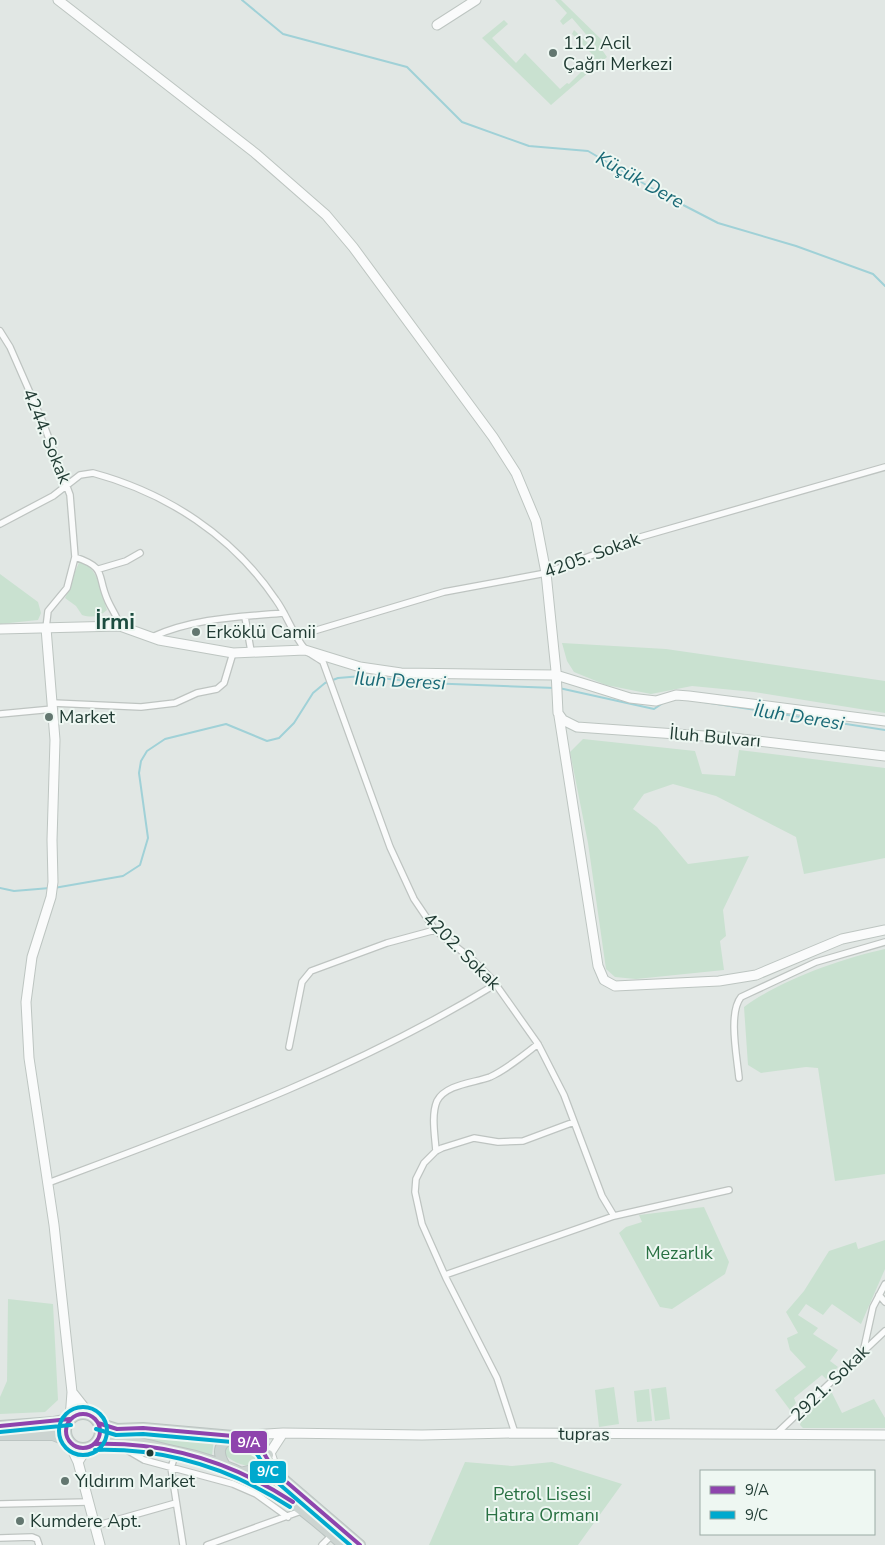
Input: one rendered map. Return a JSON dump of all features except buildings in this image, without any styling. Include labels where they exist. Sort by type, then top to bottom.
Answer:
[{"type":"main road","points":[[0,1426],[54,1422],[70,1419],[80,1414],[117,1429],[143,1428],[233,1436],[252,1442],[268,1455],[275,1472],[360,1545]]},
{"type":"main road","points":[[68,1441],[65,1432],[70,1419]]},
{"type":"main road","points":[[95,1419],[100,1436],[95,1444]]},
{"type":"main road","points":[[0,1435],[53,1435],[68,1441],[78,1448],[84,1449],[95,1444],[131,1442],[224,1464],[244,1472],[304,1510],[343,1545]]},
{"type":"main road","points":[[224,1464],[219,1454],[220,1448],[225,1441],[233,1436]]},
{"type":"main road","points":[[244,1472],[263,1468],[268,1455]]},
{"type":"street","points":[[58,0],[255,153],[326,215],[435,358],[493,437],[516,473],[536,521],[546,573],[558,709],[598,966],[600,974],[608,983],[615,986],[638,986],[744,978],[842,939],[885,930]]},
{"type":"street","points":[[437,25],[476,0]]},
{"type":"street","name":"4244. Sokak","points":[[0,331],[10,347],[42,420],[70,495],[75,558],[67,588],[48,611],[46,628]]},
{"type":"street","name":"4205. Sokak","points":[[297,636],[444,592],[546,573],[638,538],[885,468]]},
{"type":"street","points":[[0,524],[53,496],[80,475],[93,473],[167,502],[188,513],[234,548],[254,570],[284,613],[305,650]]},
{"type":"street","points":[[99,569],[126,561],[140,553]]},
{"type":"street","points":[[75,558],[90,562],[99,569],[108,601],[117,614],[120,626]]},
{"type":"street","points":[[152,637],[182,626],[245,616],[284,613]]},
{"type":"street","points":[[245,616],[251,652]]},
{"type":"street","points":[[0,629],[120,626],[177,644],[233,653],[305,650],[360,667],[400,673],[556,678],[630,698],[656,702],[676,695],[690,696],[885,721]]},
{"type":"street","points":[[46,628],[53,706],[53,882],[51,897],[32,957],[26,1002],[29,1058],[48,1183],[72,1392],[70,1419]]},
{"type":"street","name":"4202. Sokak","points":[[305,650],[323,662],[390,847],[414,899],[435,930],[474,962],[496,984],[538,1044],[564,1094],[602,1196],[614,1216]]},
{"type":"street","points":[[0,714],[53,706],[141,707],[175,703],[197,693],[217,689],[224,684],[233,653]]},
{"type":"street","name":"İluh Bulvarı","points":[[558,709],[563,720],[577,727],[734,738],[885,756]]},
{"type":"street","points":[[289,1047],[302,982],[312,971],[387,943],[435,930]]},
{"type":"street","points":[[739,1078],[734,1018],[737,1002],[741,997],[816,962],[885,942]]},
{"type":"street","points":[[48,1183],[228,1116],[368,1053],[458,1008],[496,984]]},
{"type":"street","points":[[436,1151],[434,1112],[438,1100],[443,1093],[454,1087],[491,1076],[538,1044]]},
{"type":"street","points":[[515,1433],[497,1378],[445,1276],[422,1224],[415,1192],[419,1171],[436,1151],[474,1138],[498,1142],[522,1141],[574,1122]]},
{"type":"street","points":[[445,1276],[614,1216],[729,1190]]},
{"type":"street","points":[[864,1349],[873,1307],[885,1284]]},
{"type":"street","points":[[879,1295],[885,1302]]},
{"type":"street","name":"2921. Sokak","points":[[775,1435],[885,1331]]},
{"type":"street","points":[[72,1392],[95,1419]]},
{"type":"street","points":[[268,1455],[283,1432]]},
{"type":"street","name":"tupras","points":[[233,1436],[283,1432],[422,1435],[515,1433],[885,1435]]},
{"type":"street","points":[[68,1441],[78,1462],[100,1545]]},
{"type":"street","points":[[113,1442],[144,1460],[233,1484],[256,1494],[288,1517]]},
{"type":"street","points":[[78,1462],[83,1454],[95,1444]]},
{"type":"street","points":[[176,1452],[172,1466],[183,1545]]},
{"type":"street","points":[[0,1504],[88,1502]]},
{"type":"street","points":[[95,1526],[176,1503]]},
{"type":"street","points":[[207,1545],[304,1510]]},
{"type":"street","points":[[322,1545],[332,1535]]},
{"type":"street","points":[[0,1538],[32,1538],[36,1539],[39,1545]]},
{"type":"green space","points":[[555,0],[561,0],[608,46],[602,45],[600,47],[607,57],[596,67],[590,60],[594,56],[572,34],[574,30],[594,49],[596,46],[572,18],[563,25],[560,21],[567,13]]},
{"type":"green space","points":[[504,20],[508,24],[492,38],[516,63],[525,53],[560,89],[567,83],[569,84],[585,68],[589,72],[551,105],[482,38]]},
{"type":"green space","points":[[83,562],[93,571],[96,577],[107,610],[95,616],[82,615],[76,606],[65,598],[79,563]]},
{"type":"green space","points":[[0,574],[38,602],[41,613],[38,620],[0,624]]},
{"type":"green space","points":[[562,643],[666,649],[885,681],[885,713],[754,692],[692,686],[651,694],[606,685],[574,672],[567,661]]},
{"type":"green space","points":[[583,739],[695,751],[702,774],[735,776],[739,750],[885,768],[885,858],[804,874],[796,837],[716,796],[673,784],[644,794],[633,809],[657,827],[688,864],[749,856],[723,910],[726,936],[720,941],[724,970],[636,979],[615,977],[606,969],[588,843],[570,752]]},
{"type":"green space","points":[[885,949],[885,1174],[835,1181],[818,1068],[806,1067],[761,1073],[748,1065],[744,1007],[793,979],[849,958]]},
{"type":"green space","name":"Mezarlık","points":[[704,1207],[729,1262],[725,1274],[672,1309],[660,1307],[619,1233],[626,1227],[642,1222],[639,1215]]},
{"type":"green space","points":[[885,1240],[885,1269],[861,1324],[832,1304],[823,1315],[806,1304],[798,1315],[818,1328],[813,1334],[838,1350],[830,1361],[838,1367],[826,1379],[822,1375],[794,1398],[796,1403],[790,1410],[775,1390],[806,1367],[790,1350],[787,1338],[798,1333],[786,1312],[804,1291],[829,1251],[856,1242],[858,1249]]},
{"type":"green space","points":[[8,1299],[53,1304],[58,1400],[45,1412],[0,1414],[0,1397],[7,1381]]},
{"type":"green space","points":[[614,1387],[619,1424],[599,1427],[595,1390]]},
{"type":"green space","points":[[666,1387],[670,1419],[655,1421],[651,1389]]},
{"type":"green space","points":[[649,1389],[652,1421],[637,1422],[634,1391]]},
{"type":"green space","points":[[831,1391],[842,1413],[874,1399],[885,1418],[885,1428],[803,1428],[800,1425],[804,1412]]},
{"type":"green space","points":[[112,1431],[163,1437],[214,1439],[212,1455],[143,1440],[111,1438]]},
{"type":"green space","points":[[234,1441],[254,1449],[261,1456],[262,1464],[247,1466],[228,1458],[224,1454],[225,1445]]},
{"type":"green space","name":"Petrol Lisesi Hatıra Ormanı","points":[[465,1462],[512,1466],[552,1462],[622,1484],[578,1545],[429,1545]]},
{"type":"waterway","name":"Küçük Dere","points":[[242,0],[283,34],[407,67],[462,122],[529,146],[588,151],[660,193],[718,223],[796,246],[873,274],[885,286]]},
{"type":"waterway","name":"İluh Deresi","points":[[54,888],[123,876],[140,865],[148,838],[139,773],[141,761],[147,751],[165,739],[226,724],[267,741],[279,738],[294,723],[313,693],[325,683],[338,678],[362,676],[426,683],[555,688]]},
{"type":"waterway","name":"İluh Deresi","points":[[559,688],[654,709],[663,703]]},
{"type":"waterway","name":"İluh Deresi","points":[[704,702],[885,730]]},
{"type":"waterway","name":"İluh Deresi","points":[[0,888],[14,891],[50,888]]},
{"type":"transit line","name":"9/C","points":[[83,1407],[92,1409],[100,1414],[105,1422],[107,1431],[105,1440],[100,1448],[92,1453],[83,1455],[74,1453],[66,1448],[61,1440],[59,1431],[61,1422],[66,1414],[74,1409],[83,1407]]},
{"type":"transit line","name":"9/A","points":[[83,1414],[90,1415],[95,1419],[99,1424],[100,1431],[99,1438],[95,1443],[90,1447],[83,1448],[76,1447],[71,1443],[67,1438],[66,1431],[67,1424],[71,1419],[76,1415],[83,1414]]},
{"type":"transit line","name":"9/A","points":[[0,1426],[70,1419]]},
{"type":"transit line","name":"9/A","points":[[98,1423],[117,1429],[143,1428],[233,1436],[252,1443],[262,1450],[275,1472],[360,1545]]},
{"type":"transit line","name":"9/C","points":[[0,1432],[71,1425]]},
{"type":"transit line","name":"9/C","points":[[96,1429],[116,1435],[143,1434],[232,1442],[249,1449],[257,1454],[271,1477],[350,1545]]},
{"type":"transit line","name":"9/A","points":[[95,1444],[122,1444],[148,1447],[198,1457],[247,1476],[293,1502]]},
{"type":"transit line","name":"9/C","points":[[95,1450],[122,1450],[147,1453],[197,1463],[244,1481],[290,1507]]},
{"type":"place","name":"112 Acil Çağrı Merkezi","points":[[553,53]]},
{"type":"place","name":"Erköklü Camii","points":[[196,632]]},
{"type":"place","name":"Market","points":[[49,717]]},
{"type":"place","name":"Yıldırım Market","points":[[65,1481]]},
{"type":"place","name":"Kumdere Apt.","points":[[20,1521]]},
{"type":"district","name":"İrmi","points":[[115,622]]}]
